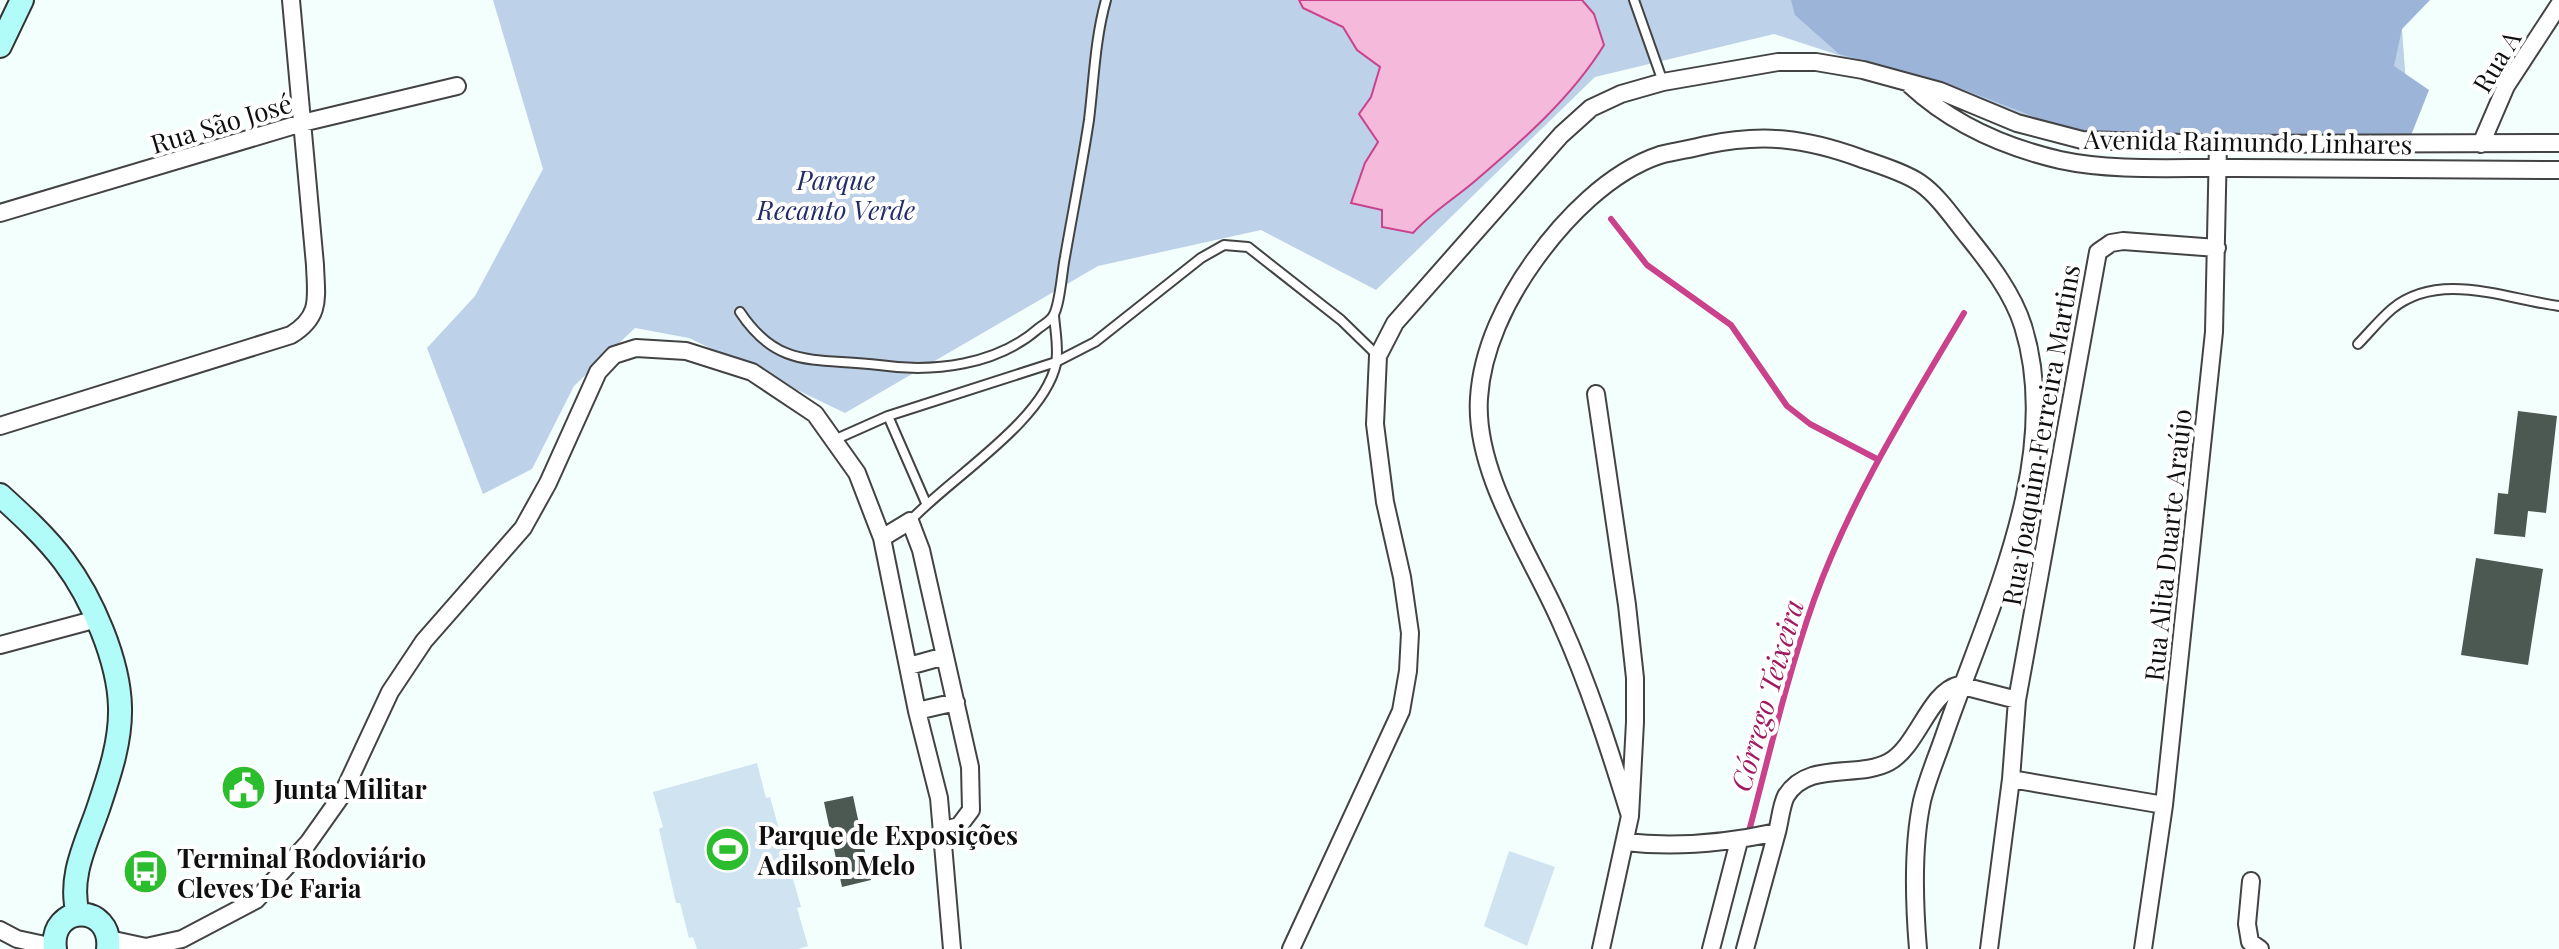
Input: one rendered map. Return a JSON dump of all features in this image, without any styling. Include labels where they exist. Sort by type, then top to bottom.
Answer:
[{"type":"street","points":[[0,46],[22,0]]},
{"type":"street","points":[[0,426],[279,339],[306,326],[316,307],[291,0]]},
{"type":"street","name":"Rua A","points":[[2481,144],[2506,86],[2559,6]]},
{"type":"street","name":"Avenida Raimundo Linhares","points":[[1291,949],[1401,711],[1408,671],[1410,633],[1402,577],[1385,502],[1375,424],[1378,356],[1395,323],[1561,135],[1591,108],[1621,94],[1663,82],[1778,62],[1816,62],[1863,70],[1940,91],[2017,123],[2082,140],[2218,144],[2559,143]]},
{"type":"street","name":"Avenida Raimundo Linhares","points":[[1909,84],[1934,107],[1981,133],[2064,161],[2218,168],[2559,170]]},
{"type":"street","name":"Rua São José","points":[[0,213],[302,123],[457,86]]},
{"type":"street","points":[[1630,816],[1562,624],[1494,479],[1481,437],[1479,399],[1485,364],[1510,297],[1555,232],[1636,165],[1661,155],[1741,138],[1779,137],[1828,146],[1921,183],[1992,266],[2023,323],[2034,384],[2032,455],[2025,493],[2000,579],[1923,800],[1915,851],[1918,949]]},
{"type":"street","name":"Rua Alita Duarte Araújo","points":[[2143,949],[2164,805],[2214,332],[2218,144]]},
{"type":"street","name":"Rua Joaquim Ferreira Martins","points":[[1989,949],[2011,779],[2017,700],[2098,252],[2111,243],[2123,241],[2217,248]]},
{"type":"street","points":[[0,930],[17,939],[54,948],[57,929],[78,914],[95,918],[106,931],[108,944],[146,947],[182,939],[256,900],[308,843],[342,795],[390,692],[424,641],[523,528],[548,483],[598,372],[614,355],[636,348],[686,351],[752,372],[815,414],[857,473],[882,538],[917,711],[939,798],[952,949]]},
{"type":"street","points":[[1596,394],[1635,678],[1630,816],[1601,949]]},
{"type":"street","points":[[0,495],[65,561],[97,619],[113,657],[120,708],[113,764],[77,867],[73,896],[78,914]]},
{"type":"street","points":[[882,538],[910,521],[921,550],[970,767],[971,810],[959,826],[944,830]]},
{"type":"street","points":[[0,645],[97,619]]},
{"type":"street","points":[[909,666],[945,656]]},
{"type":"street","points":[[1745,949],[1786,796],[1800,783],[1815,775],[1889,762],[1912,742],[1947,691],[1961,686],[2017,700]]},
{"type":"street","points":[[917,711],[956,702]]},
{"type":"street","points":[[2011,779],[2164,805]]},
{"type":"street","points":[[1625,842],[1660,846],[1739,841],[1777,832]]},
{"type":"street","points":[[1711,949],[1739,841]]},
{"type":"street","points":[[2251,881],[2247,924],[2250,942],[2260,949]]},
{"type":"lane","points":[[910,521],[926,503],[1001,439],[1038,402],[1049,383],[1056,362],[1054,315],[1082,163],[1095,55],[1106,0]]},
{"type":"lane","points":[[1634,0],[1663,82]]},
{"type":"lane","points":[[834,440],[888,416],[1056,362],[1095,342],[1201,258],[1224,245],[1248,247],[1341,320],[1378,356]]},
{"type":"lane","points":[[2358,344],[2392,308],[2415,295],[2443,289],[2495,294],[2559,306]]},
{"type":"lane","points":[[740,312],[754,334],[777,350],[809,360],[903,368],[964,363],[1001,353],[1023,343],[1054,315]]},
{"type":"lane","points":[[888,416],[926,503]]},
{"type":"green space","name":"Parque Recanto Verde","points":[[493,0],[2425,0],[2402,29],[2410,138],[2084,136],[1774,34],[1595,77],[1376,290],[1261,230],[1098,266],[845,413],[689,338],[635,328],[574,386],[532,469],[483,494],[427,348],[475,296],[543,169]]},
{"type":"shaded area","points":[[1299,0],[1582,0],[1594,14],[1604,45],[1577,83],[1545,118],[1413,233],[1382,227],[1382,210],[1351,203],[1365,163],[1378,142],[1359,114],[1371,97],[1380,67],[1357,50],[1343,27],[1303,8]]},
{"type":"shaded area","points":[[1791,0],[2430,0],[2402,29],[2394,66],[2429,90],[2410,138],[2084,136],[1965,90],[1839,54],[1795,15]]},
{"type":"shaded area","name":"Parque de Exposições Adilson Melo","points":[[757,763],[766,798],[770,797],[780,833],[785,832],[796,870],[791,872],[808,946],[798,949],[697,949],[693,937],[689,938],[680,903],[676,903],[659,829],[663,827],[653,792]]},
{"type":"shaded area","points":[[1509,851],[1555,867],[1527,946],[1484,926]]},
{"type":"building","points":[[2518,411],[2557,416],[2546,513],[2528,511],[2525,537],[2494,534],[2498,493],[2508,494]]},
{"type":"building","points":[[2476,558],[2543,569],[2528,665],[2461,655]]},
{"type":"building","points":[[853,796],[871,880],[842,887],[824,802]]},
{"type":"waterway","name":"Córrego Teixeira","points":[[1611,219],[1647,265],[1731,325],[1787,406],[1810,424],[1877,459]]},
{"type":"waterway","name":"Córrego Teixeira","points":[[1748,835],[1795,658],[1829,562],[1882,453],[1964,313]]},
{"type":"place","name":"Junta Militar","points":[[243,788]]},
{"type":"place","name":"Parque de Exposições Adilson Melo","points":[[727,849]]},
{"type":"place","name":"Terminal Rodoviário Cleves De Faria","points":[[146,872]]}]
